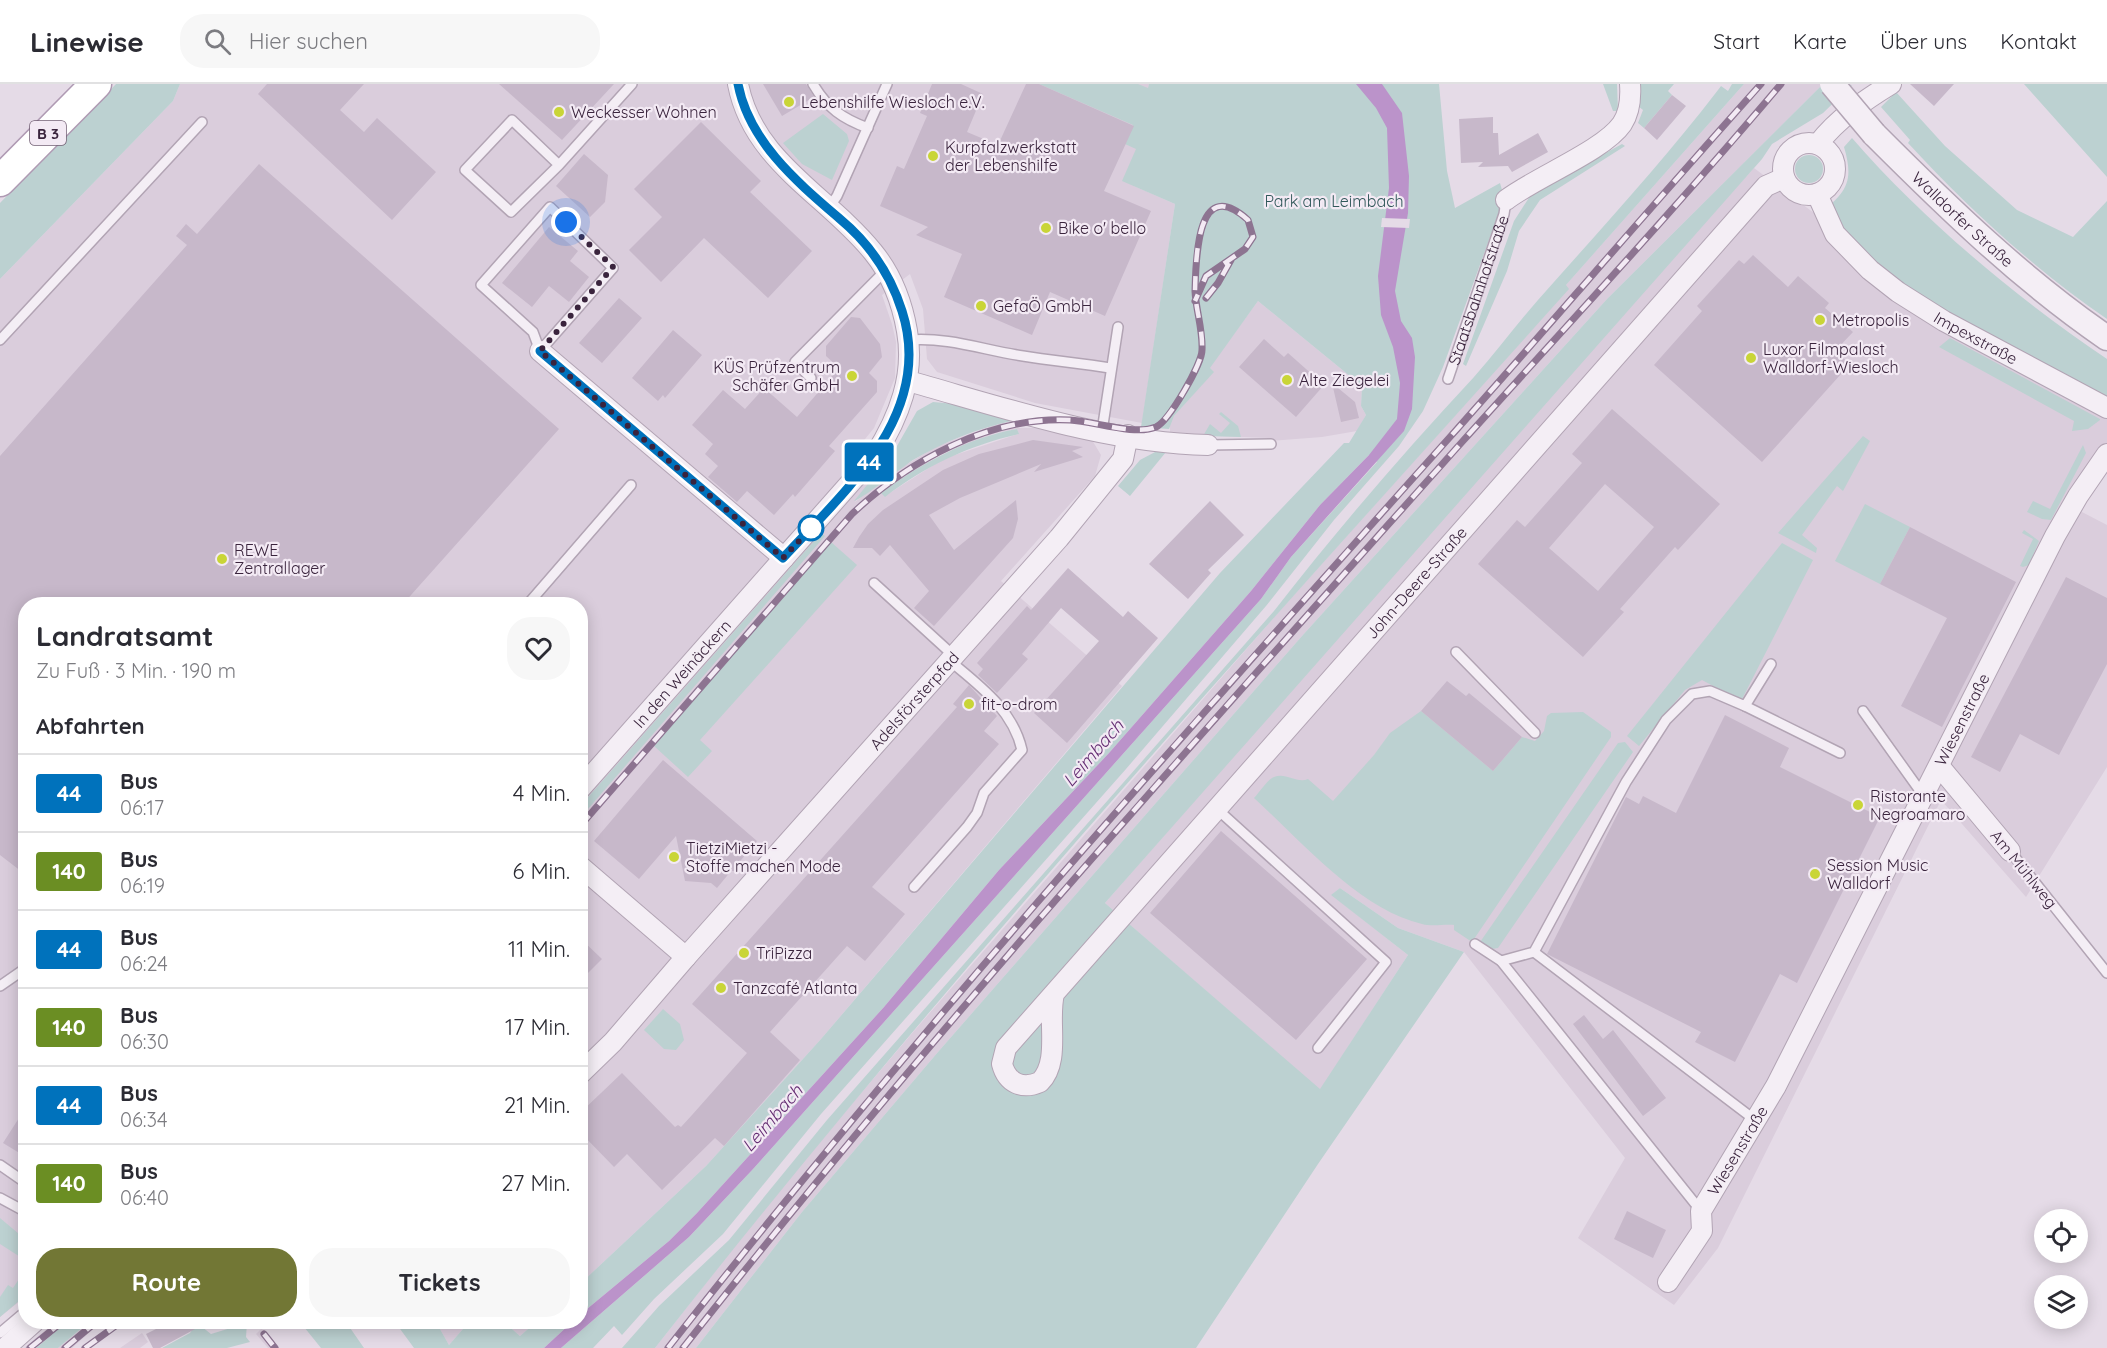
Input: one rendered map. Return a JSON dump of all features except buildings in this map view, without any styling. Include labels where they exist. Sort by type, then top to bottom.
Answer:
[{"type":"main road","name":"B 3","points":[[0,181],[96,84]]},
{"type":"street","name":"In den Weinäckern","points":[[588,780],[875,455],[896,418],[908,381],[909,340],[899,300],[886,270],[856,234],[793,177],[762,142],[746,112],[738,84]]},
{"type":"street","name":"Staatsbahnhofstraße","points":[[1506,200],[1527,184],[1601,144],[1614,133],[1626,116],[1630,84]]},
{"type":"street","name":"Walldorfer Straße","points":[[1832,84],[1874,134],[1972,230],[2030,280],[2107,338]]},
{"type":"street","points":[[1818,144],[1870,97],[1892,84]]},
{"type":"street","points":[[1799,144],[1818,144],[1829,152],[1835,170],[1834,176],[1828,187],[1817,194],[1803,195],[1791,189],[1784,178],[1784,158],[1799,144]]},
{"type":"street","name":"John-Deere-Straße","points":[[1054,994],[1766,186],[1784,178]]},
{"type":"street","name":"Impexstraße","points":[[1817,194],[1835,234],[1870,270],[1898,292],[1944,321],[2107,408]]},
{"type":"street","points":[[540,351],[783,558]]},
{"type":"street","points":[[908,381],[1015,411],[1102,431],[1209,444]]},
{"type":"street","name":"Adelsförsterpfad","points":[[588,1066],[613,1042],[1059,538],[1118,465],[1125,453],[1128,435]]},
{"type":"street","name":"Wiesenstraße","points":[[1668,1282],[1702,1231],[1701,1211],[1776,1086],[1940,767],[2055,536],[2078,496],[2107,454]]},
{"type":"street","name":"Am Mühlweg","points":[[1940,767],[2010,851]]},
{"type":"street","points":[[588,873],[686,957]]},
{"type":"street","points":[[5,1348],[26,1329]]},
{"type":"lane","points":[[559,165],[512,120],[465,170],[511,212],[559,165],[632,84]]},
{"type":"lane","points":[[813,84],[826,104],[842,118],[868,128]]},
{"type":"lane","points":[[828,209],[837,196],[887,84]]},
{"type":"lane","points":[[0,340],[202,122]]},
{"type":"lane","name":"Staatsbahnhofstraße","points":[[1448,379],[1504,214],[1506,200]]},
{"type":"lane","points":[[550,207],[613,267],[540,351],[533,332],[481,285],[550,207]]},
{"type":"lane","points":[[811,378],[795,362],[886,270]]},
{"type":"lane","points":[[1102,431],[1118,327]]},
{"type":"lane","points":[[909,340],[936,338],[1024,357],[1110,368]]},
{"type":"lane","points":[[1209,444],[1271,444]]},
{"type":"lane","points":[[534,597],[631,485]]},
{"type":"lane","points":[[874,583],[1006,710],[1022,750],[984,793],[977,813],[967,827],[914,887]]},
{"type":"lane","points":[[1456,652],[1535,733]]},
{"type":"lane","points":[[1745,706],[1771,664]]},
{"type":"lane","points":[[1501,961],[1534,952],[1626,782],[1666,720],[1692,694],[1710,691],[1840,753]]},
{"type":"lane","points":[[1863,711],[1924,797]]},
{"type":"lane","points":[[1217,809],[1386,962],[1318,1048]]},
{"type":"lane","name":"Am Mühlweg","points":[[2010,851],[2107,973]]},
{"type":"lane","name":"Wiesenstraße","points":[[1475,944],[1501,961],[1701,1211]]},
{"type":"lane","points":[[1534,952],[1755,1120]]},
{"type":"lane","points":[[0,986],[18,974]]},
{"type":"lane","points":[[0,1165],[18,1177]]},
{"type":"lane","points":[[0,1198],[18,1208]]},
{"type":"lane","points":[[0,1333],[18,1318]]},
{"type":"shaded area","points":[[180,84],[1149,84],[1134,186],[1175,204],[1142,423],[1035,403],[937,372],[927,359],[923,309],[910,274],[882,295],[896,342],[895,378],[874,428],[848,460],[871,482],[855,502],[889,475],[937,446],[994,425],[1011,421],[1017,428],[1034,428],[1035,424],[1092,440],[1101,455],[1095,476],[1001,581],[1122,686],[821,1039],[706,1166],[588,1276],[588,597],[18,597],[18,1302],[0,1317],[0,279],[173,101]],"holes":[[[1017,429],[1018,434],[943,459],[885,496],[882,493],[941,454],[996,433]]]},
{"type":"shaded area","points":[[1356,84],[1382,84],[1402,113],[1409,176],[1408,213],[1395,291],[1401,321],[1412,338],[1415,357],[1412,409],[1404,431],[1291,557],[1261,599],[754,1168],[689,1237],[588,1325],[588,1308],[669,1241],[697,1213],[884,1007],[999,870],[1109,753],[1251,591],[1320,505],[1369,455],[1397,419],[1400,383],[1393,347],[1381,315],[1378,276],[1389,188],[1387,128],[1376,108]]},
{"type":"shaded area","points":[[1744,84],[1823,84],[1607,299],[1302,636],[938,1052],[802,1212],[696,1348],[655,1348],[777,1192],[914,1031],[1277,614],[1568,289],[1565,286]]},
{"type":"shaded area","points":[[1754,168],[1818,216],[2107,404],[2107,466],[2080,511],[2107,525],[2107,767],[2026,897],[1941,800],[1718,1248],[1674,1305],[1578,1238],[1625,1158],[1464,952],[1398,928],[1340,888],[1332,895],[1408,955],[1320,1090],[1105,903],[1602,335]]},
{"type":"shaded area","points":[[1258,301],[1362,386],[1361,406],[1366,415],[1357,431],[1322,437],[1270,441],[1269,438],[1170,434],[1170,423],[1174,416],[1213,372],[1209,368]]},
{"type":"shaded area","points":[[47,1329],[59,1329],[36,1348],[24,1348]]},
{"type":"shaded area","points":[[81,1329],[93,1329],[72,1348],[58,1348]]},
{"type":"shaded area","points":[[261,1329],[279,1348],[268,1348],[256,1334]]},
{"type":"shaded area","points":[[440,1329],[463,1329],[449,1345]]},
{"type":"shaded area","points":[[512,1329],[528,1329],[520,1336]]},
{"type":"shaded area","points":[[564,1329],[583,1329],[561,1348],[544,1348]]},
{"type":"shaded area","points":[[142,1333],[148,1342],[140,1348],[120,1348]]},
{"type":"green space","points":[[116,84],[180,84],[173,101],[0,279],[0,203]]},
{"type":"green space","name":"Park am Leimbach","points":[[1039,84],[1138,84],[1148,88],[1149,84],[1439,84],[1447,171],[1455,208],[1500,183],[1504,197],[1443,367],[1423,411],[1399,446],[1334,520],[1266,606],[1126,769],[821,1114],[723,1234],[654,1299],[622,1335],[614,1326],[593,1348],[561,1348],[583,1329],[588,1329],[588,1325],[689,1237],[754,1168],[1261,599],[1291,557],[1377,462],[1369,455],[1320,505],[1251,591],[1109,753],[999,870],[884,1007],[697,1213],[669,1241],[588,1308],[588,1276],[706,1166],[821,1039],[1220,573],[1344,443],[1349,443],[1366,415],[1361,406],[1362,386],[1258,301],[1210,368],[1214,372],[1174,416],[1169,429],[1141,427],[1175,204],[1122,181],[1136,149],[1125,144],[1133,125]]},
{"type":"green space","points":[[1603,84],[1617,84],[1618,111],[1613,111]]},
{"type":"green space","points":[[1638,84],[1674,84],[1668,91],[1672,95],[1644,128],[1638,123],[1643,110],[1638,106]]},
{"type":"green space","points":[[1732,84],[1744,84],[1566,285],[1569,289],[1219,680],[988,943],[764,1211],[655,1348],[622,1348],[659,1306],[729,1240],[827,1120],[1274,611],[1371,492],[1653,170],[1721,86],[1728,91]]},
{"type":"green space","points":[[1823,84],[1852,85],[1823,113],[1772,144],[1762,159],[1105,903],[1320,1089],[1408,955],[1331,895],[1340,888],[1398,928],[1464,952],[1318,1164],[1196,1348],[696,1348],[802,1212],[938,1052],[1302,636],[1607,299]]},
{"type":"green space","points":[[2024,84],[2107,84],[2107,177]]},
{"type":"green space","points":[[1896,92],[1945,146],[2017,210],[2073,237],[2107,201],[2107,319],[2054,280],[2003,237],[1908,143],[1910,140],[1881,107]]},
{"type":"green space","points":[[823,114],[847,134],[849,141],[832,180],[802,164],[783,143]]},
{"type":"green space","points":[[1852,138],[1909,199],[1973,257],[2040,311],[2107,359],[2107,404],[2005,349],[1882,270],[1818,216],[1835,200],[1845,186],[1848,170],[1844,147]]},
{"type":"green space","points":[[1622,144],[1625,146],[1540,200],[1519,231],[1507,271],[1466,366],[1463,364],[1514,221],[1532,193]]},
{"type":"green space","points":[[1809,155],[1819,159],[1823,169],[1819,179],[1809,183],[1799,179],[1795,169],[1799,159]]},
{"type":"green space","points":[[1950,338],[2100,420],[2088,429],[2072,431],[2074,421],[1939,347]]},
{"type":"green space","points":[[933,402],[956,404],[1011,421],[973,432],[936,447],[854,501],[893,453],[917,411]]},
{"type":"green space","points":[[1221,412],[1238,426],[1241,437],[1203,436],[1210,424],[1221,433],[1230,423],[1219,414]]},
{"type":"green space","points":[[1017,429],[1019,434],[983,444],[949,458],[932,466],[885,497],[881,493],[929,462],[963,445]]},
{"type":"green space","points":[[1863,436],[1870,441],[1843,491],[1837,486],[1802,535],[1817,548],[1816,553],[1778,533]]},
{"type":"green space","points":[[2083,445],[2086,453],[2051,520],[2042,519],[2027,512],[2033,501],[2050,509]]},
{"type":"green space","points":[[1157,451],[1166,452],[1130,496],[1118,486],[1140,460]]},
{"type":"green space","points":[[1865,504],[1910,527],[1880,584],[1835,561]]},
{"type":"green space","points":[[2024,530],[2039,541],[2029,565],[2023,567],[2020,566],[2033,539],[2022,533]]},
{"type":"green space","points":[[821,533],[825,536],[588,809],[588,797]]},
{"type":"green space","points":[[831,542],[857,565],[700,740],[712,751],[688,777],[654,746]]},
{"type":"green space","points":[[1782,543],[1813,560],[1741,701],[1702,680],[1685,690],[1639,746],[1627,736]]},
{"type":"green space","points":[[1421,711],[1493,771],[1522,737],[1535,741],[1544,731],[1547,716],[1551,713],[1583,712],[1611,732],[1611,737],[1472,942],[1454,930],[1454,925],[1422,924],[1399,916],[1376,904],[1332,872],[1254,798],[1271,779],[1283,776],[1300,780],[1308,779],[1333,801],[1374,755],[1390,733]]},
{"type":"green space","points":[[1625,742],[1633,752],[1498,948],[1486,950],[1478,945],[1618,743]]},
{"type":"green space","points":[[663,1009],[680,1024],[684,1040],[676,1050],[664,1049],[644,1030]]},
{"type":"green space","points":[[0,1218],[18,1233],[18,1256],[0,1244]]},
{"type":"green space","points":[[18,1280],[18,1302],[0,1317],[0,1297],[8,1285],[13,1288]]},
{"type":"green space","points":[[59,1329],[81,1329],[58,1348],[36,1348]]},
{"type":"green space","points":[[193,1329],[205,1329],[211,1334],[227,1329],[247,1329],[246,1337],[250,1342],[227,1348],[162,1348],[190,1333]]},
{"type":"green space","points":[[306,1329],[351,1329],[364,1348],[321,1348]]},
{"type":"green space","points":[[400,1329],[440,1329],[449,1345],[463,1329],[512,1329],[520,1336],[528,1329],[564,1329],[544,1348],[414,1348]]},
{"type":"pier","points":[[1382,218],[1410,219],[1409,228],[1381,227]]},
{"type":"railway","points":[[668,1348],[857,1115],[1052,886],[1761,84]]},
{"type":"railway","points":[[683,1348],[871,1116],[1065,889],[1462,442],[1663,220],[1781,84]]},
{"type":"railway","points":[[1218,207],[1231,208],[1248,220],[1253,237],[1245,249],[1206,276],[1196,299],[1196,260],[1202,226],[1209,214],[1218,207]]},
{"type":"railway","points":[[1206,298],[1231,260]]},
{"type":"railway","points":[[588,817],[852,514],[898,476],[952,446],[981,434],[1010,426],[1040,421],[1070,420],[1137,430],[1156,427],[1162,423],[1184,391],[1201,357],[1201,335],[1196,299]]},
{"type":"railway","points":[[30,1348],[53,1329]]},
{"type":"railway","points":[[65,1348],[88,1329]]},
{"type":"railway","points":[[85,1348],[111,1329]]},
{"type":"railway","points":[[264,1334],[275,1348]]},
{"type":"bus line","name":"44","points":[[540,351],[783,558],[875,455],[896,418],[908,381],[909,340],[899,300],[886,270],[873,252],[793,177],[762,142],[746,112],[738,84]]},
{"type":"place","name":"Lebenshilfe Wiesloch e.V.","points":[[789,102]]},
{"type":"place","name":"Weckesser Wohnen","points":[[559,112]]},
{"type":"place","name":"Kurpfalzwerkstatt der Lebenshilfe","points":[[933,156]]},
{"type":"place","name":"Bike o' bello","points":[[1046,228]]},
{"type":"place","name":"GefaÖ GmbH","points":[[981,306]]},
{"type":"place","name":"Metropolis","points":[[1820,320]]},
{"type":"place","name":"Luxor Filmpalast Walldorf-Wiesloch","points":[[1751,358]]},
{"type":"place","name":"KÜS Prüfzentrum Schäfer GmbH","points":[[852,376]]},
{"type":"place","name":"Alte Ziegelei","points":[[1287,380]]},
{"type":"place","name":"REWE Zentrallager","points":[[222,559]]},
{"type":"place","name":"fit-o-drom","points":[[969,704]]},
{"type":"place","name":"Ristorante Negroamaro","points":[[1858,805]]},
{"type":"place","name":"TietziMietzi - Stoffe machen Mode","points":[[674,857]]},
{"type":"place","name":"Session Music Walldorf","points":[[1815,874]]},
{"type":"place","name":"TriPizza","points":[[744,953]]},
{"type":"place","name":"Tanzcafé Atlanta","points":[[721,988]]},
{"type":"route","points":[[566,222],[613,267],[540,351],[783,558],[816,523],[811,528]]},
{"type":"water label","name":"Leimbach","points":[[1093,753]]},
{"type":"water label","name":"Leimbach","points":[[772,1118]]}]
